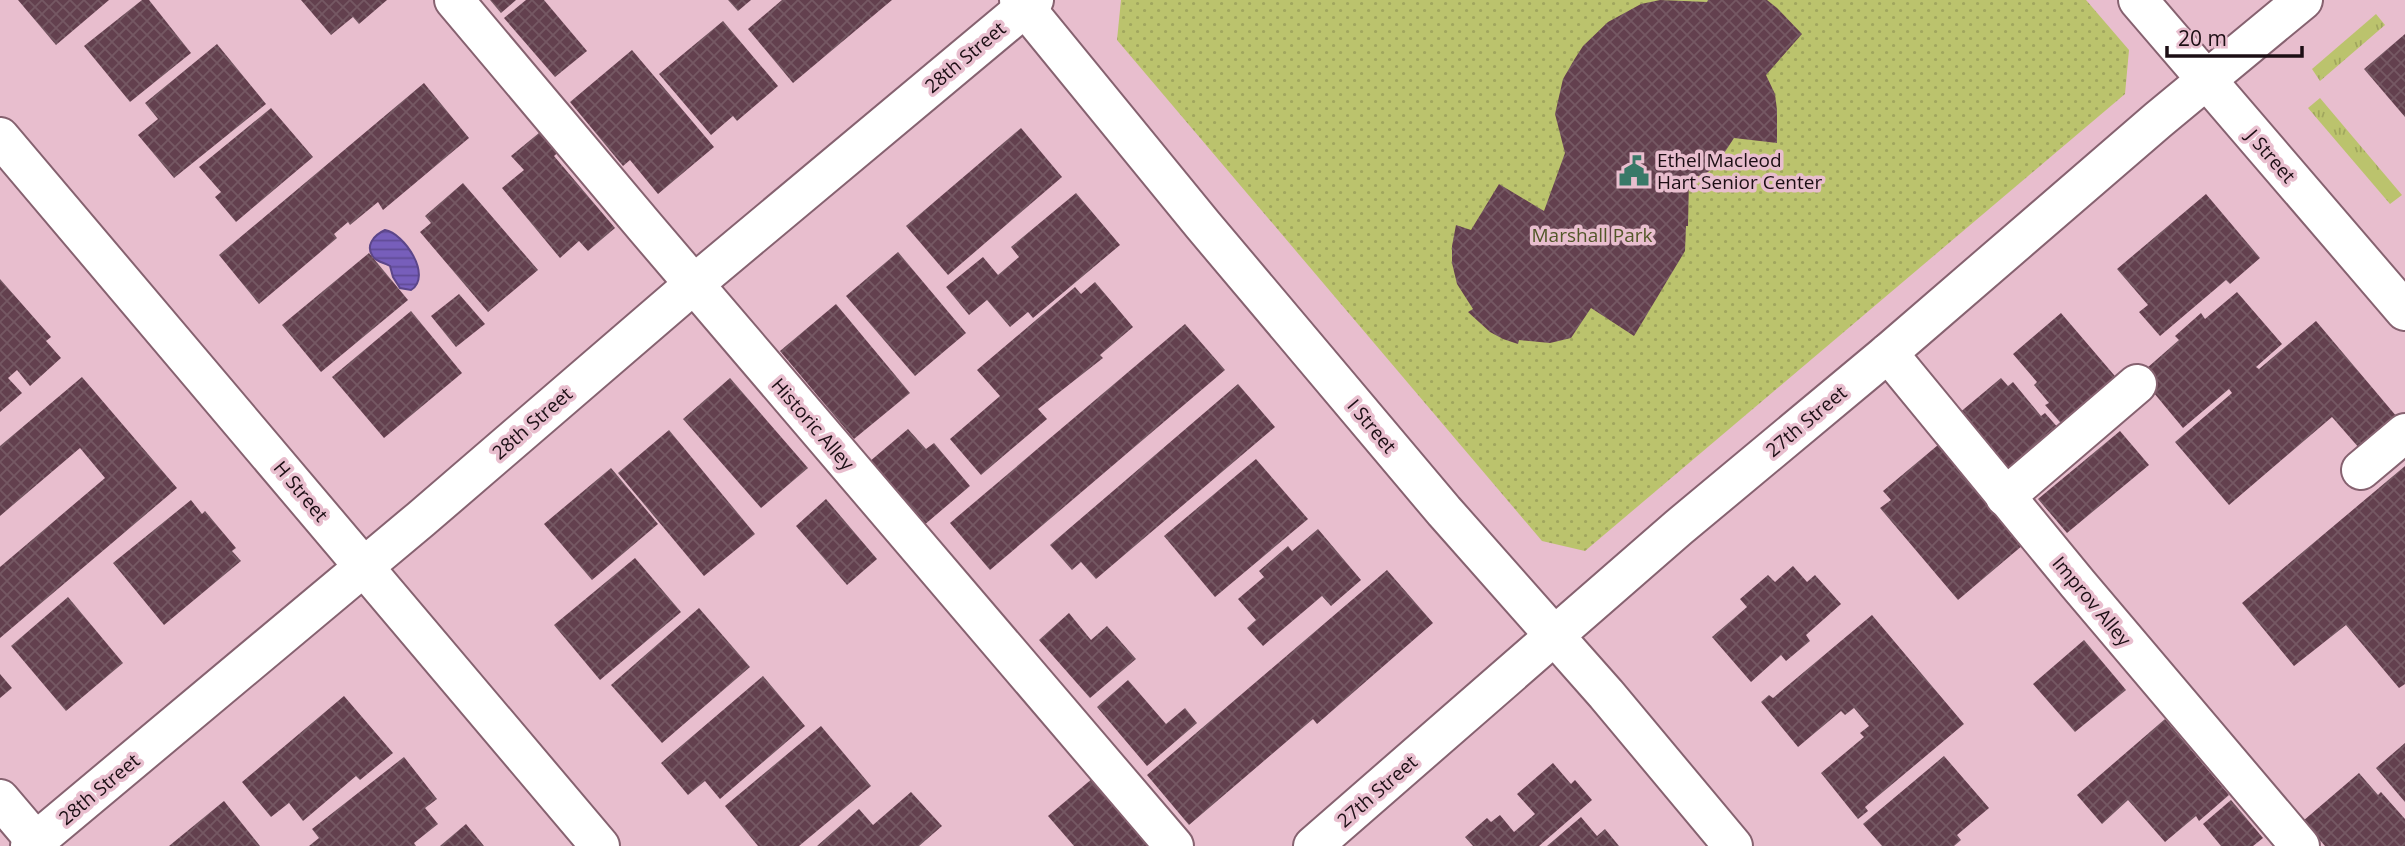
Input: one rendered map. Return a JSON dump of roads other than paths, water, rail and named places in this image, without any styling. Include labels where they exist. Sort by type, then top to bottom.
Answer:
[{"type":"street","name":"Historic Alley","points":[[454,0],[1174,846]]},
{"type":"street","name":"J Street","points":[[2138,0],[2405,311]]},
{"type":"street","name":"27th Street","points":[[1313,846],[1678,528],[2303,0]]},
{"type":"street","name":"28th Street","points":[[35,844],[1026,3]]},
{"type":"street","name":"I Street","points":[[1026,3],[1195,214],[1444,511],[1555,636],[1732,846]]},
{"type":"street","name":"H Street","points":[[0,137],[600,846]]},
{"type":"street","name":"Improv Alley","points":[[1888,353],[2005,497],[2086,578],[2149,652],[2300,846]]},
{"type":"street","points":[[2005,497],[2137,384]]},
{"type":"street","points":[[2361,470],[2405,433]]},
{"type":"street","points":[[0,799],[35,844]]},
{"type":"place","name":"Ethel Macleod Hart Senior Center","points":[[1634,171]]},
{"type":"park label","name":"Marshall Park","points":[[1592,235]]}]
